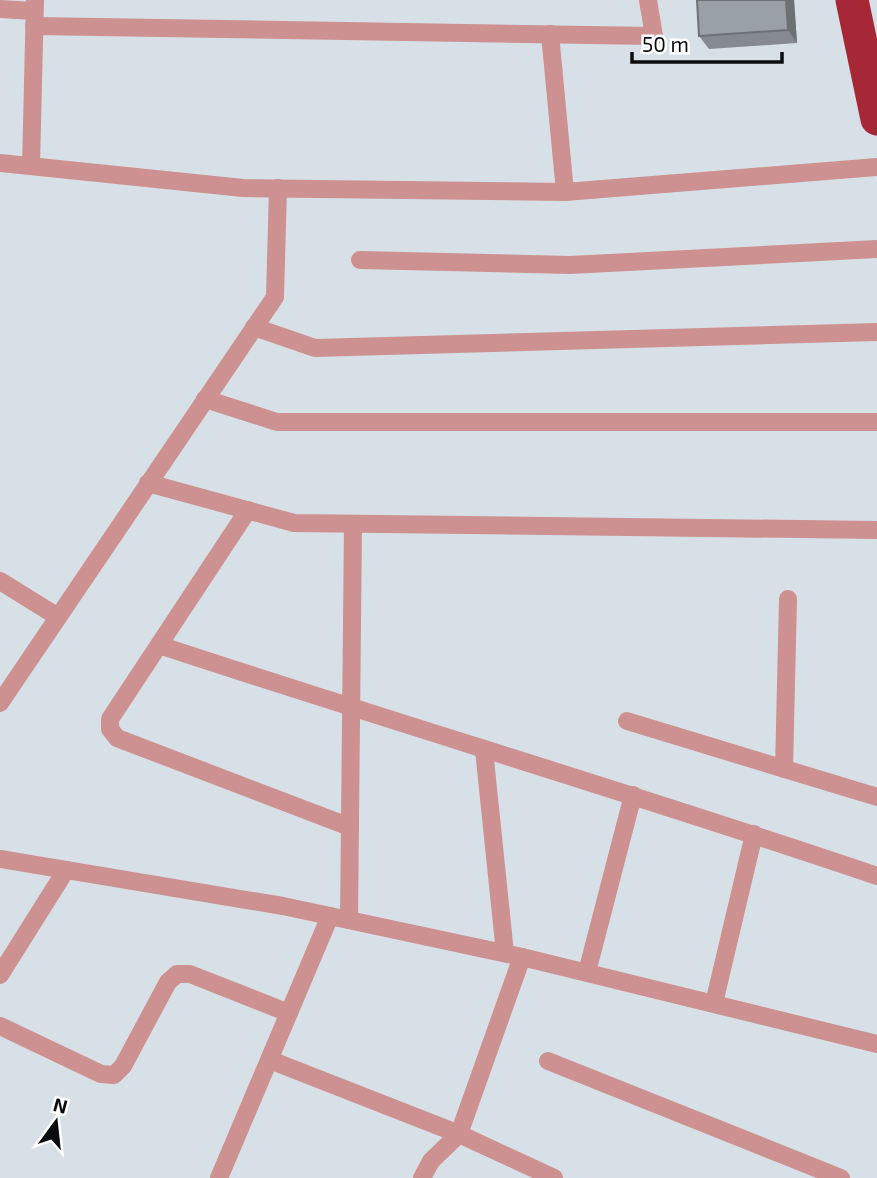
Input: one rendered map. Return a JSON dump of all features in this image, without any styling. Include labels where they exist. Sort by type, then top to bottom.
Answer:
[{"type":"highway","points":[[852,0],[877,119]]},
{"type":"street","points":[[0,9],[550,34],[654,36],[648,0]]},
{"type":"street","points":[[30,166],[34,12]]},
{"type":"street","points":[[550,34],[565,191]]},
{"type":"street","points":[[0,163],[243,188],[565,191],[877,167]]},
{"type":"street","points":[[0,703],[275,297],[278,188]]},
{"type":"street","points":[[360,260],[570,265],[877,249]]},
{"type":"street","points":[[254,327],[315,348],[877,332]]},
{"type":"street","points":[[205,399],[277,422],[877,422]]},
{"type":"street","points":[[148,483],[295,523],[877,530]]},
{"type":"street","points":[[248,510],[110,719],[110,729],[117,738],[350,828]]},
{"type":"street","points":[[349,920],[353,524]]},
{"type":"street","points":[[0,581],[58,617]]},
{"type":"street","points":[[784,769],[788,599]]},
{"type":"street","points":[[159,645],[351,709],[633,795],[877,876]]},
{"type":"street","points":[[627,722],[877,797]]},
{"type":"street","points":[[422,1178],[431,1161],[459,1134],[513,955],[484,750]]},
{"type":"street","points":[[587,972],[633,795]]},
{"type":"street","points":[[714,1003],[754,834]]},
{"type":"street","points":[[0,859],[349,920],[587,972],[877,1044]]},
{"type":"street","points":[[0,975],[66,870]]},
{"type":"street","points":[[219,1178],[330,916]]},
{"type":"street","points":[[0,1026],[101,1074],[114,1075],[123,1066],[168,982],[177,974],[190,974],[289,1013]]},
{"type":"street","points":[[270,1060],[459,1134],[554,1178]]},
{"type":"street","points":[[548,1060],[841,1178]]},
{"type":"building","points":[[697,0],[786,0],[788,30],[699,36]]}]
